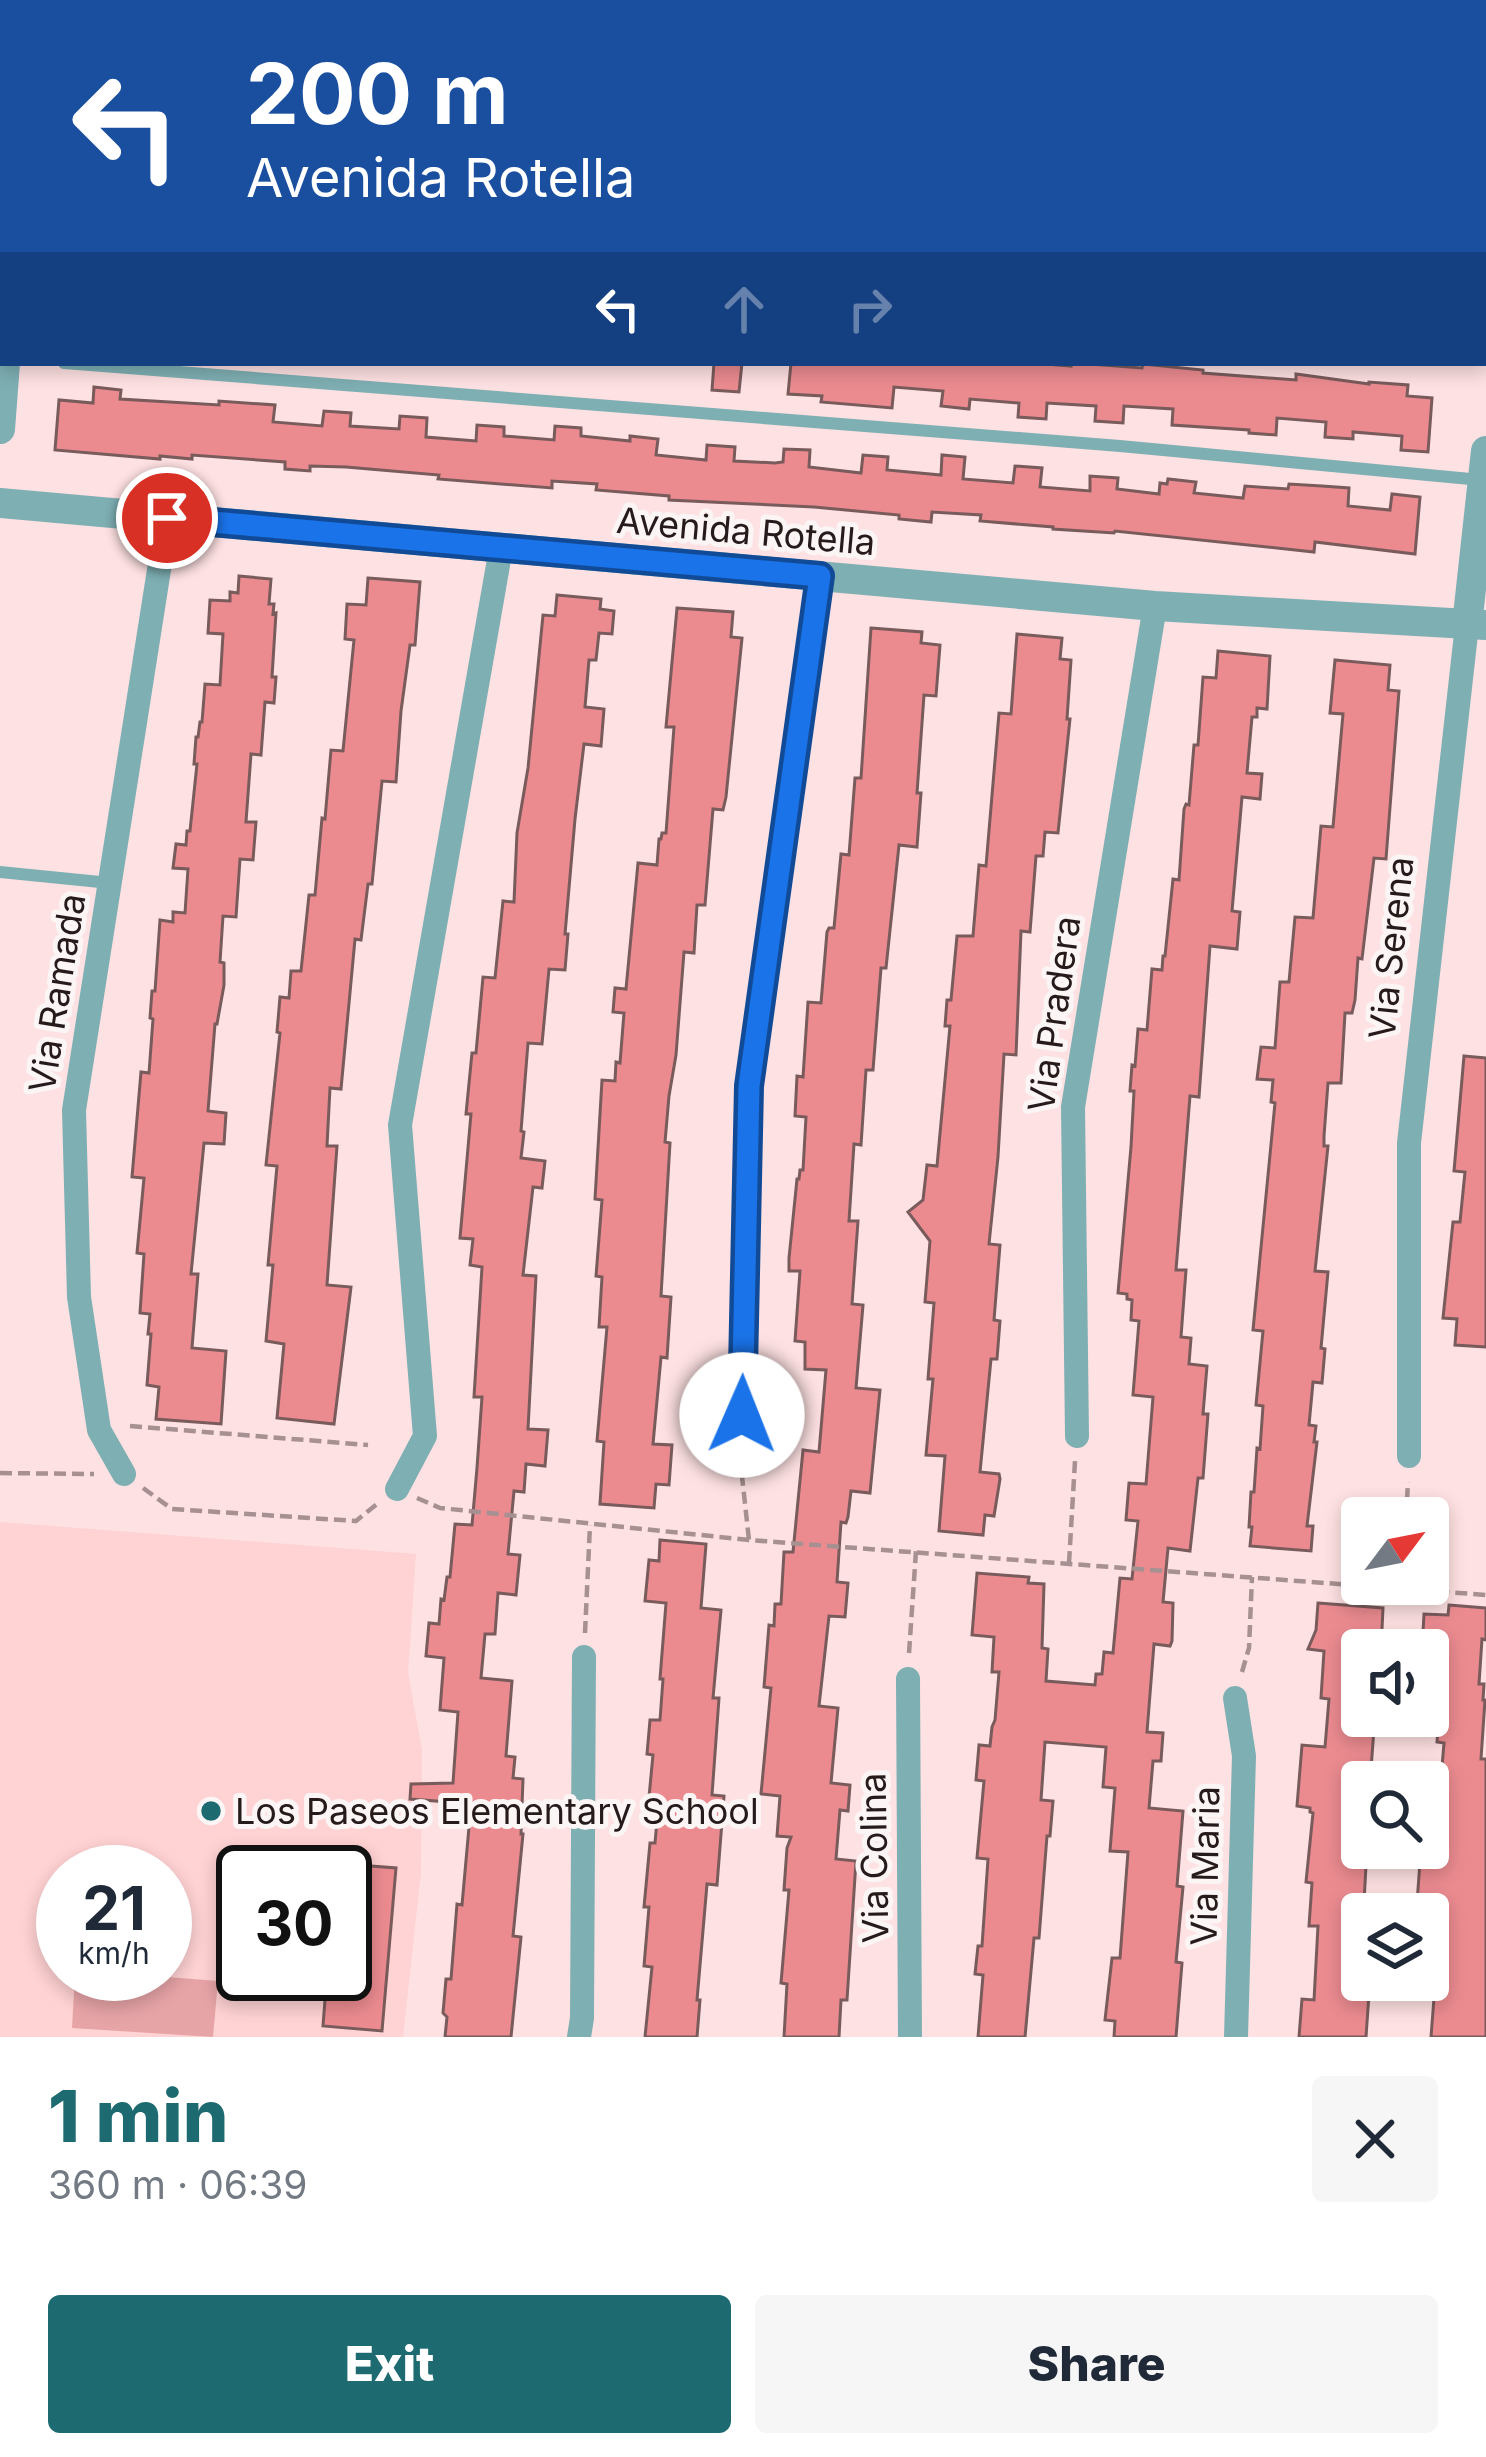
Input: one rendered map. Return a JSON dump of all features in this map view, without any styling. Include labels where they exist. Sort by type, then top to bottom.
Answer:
[{"type":"street","points":[[0,429],[5,366]]},
{"type":"street","name":"Via Serena","points":[[1409,1456],[1409,1143],[1476,625],[1484,465]]},
{"type":"street","name":"Avenida Rotella","points":[[0,503],[1155,606],[1476,625]]},
{"type":"street","name":"Via Ramada","points":[[124,1474],[99,1430],[79,1297],[74,1109],[167,518]]},
{"type":"street","points":[[397,1489],[425,1436],[400,1125],[501,548]]},
{"type":"street","points":[[742,1415],[749,1086],[820,576]]},
{"type":"street","name":"Via Pradera","points":[[1077,1436],[1073,1107],[1155,606]]},
{"type":"street","points":[[579,2037],[584,1658]]},
{"type":"street","name":"Via Colina","points":[[908,1679],[910,2037]]},
{"type":"street","name":"Via Maria","points":[[1235,1698],[1244,1756],[1236,2037]]},
{"type":"lane","points":[[102,366],[1120,446],[1484,465]]},
{"type":"lane","points":[[0,872],[110,884]]},
{"type":"path","points":[[742,1415],[740,1458],[749,1540]]},
{"type":"path","points":[[130,1426],[368,1445]]},
{"type":"path","points":[[1069,1563],[1077,1436]]},
{"type":"path","points":[[1407,1497],[1409,1456]]},
{"type":"path","points":[[0,1473],[124,1474],[172,1509],[356,1521],[397,1489],[440,1508],[590,1525],[1341,1582]]},
{"type":"path","points":[[584,1658],[590,1525]]},
{"type":"path","points":[[908,1679],[916,1550]]},
{"type":"path","points":[[1235,1698],[1249,1648],[1252,1577]]},
{"type":"path","points":[[1449,1591],[1486,1595]]},
{"type":"shaded area","name":"Los Paseos Elementary School","points":[[0,1522],[416,1554],[408,1673],[422,1750],[421,1872],[403,2037],[0,2037]]},
{"type":"shaded area","points":[[192,1979],[216,1981],[213,2037],[72,2028],[74,2001],[192,2001]]},
{"type":"building","points":[[714,366],[742,366],[739,392],[712,390]]},
{"type":"building","points":[[791,366],[1163,366],[1203,373],[1296,380],[1296,374],[1408,385],[1407,396],[1432,398],[1428,452],[1401,450],[1402,436],[1353,432],[1353,439],[1325,437],[1326,422],[1277,418],[1276,435],[1172,425],[1173,409],[1124,406],[1123,423],[1095,421],[1096,406],[1047,403],[1046,419],[1018,417],[1019,403],[970,399],[969,409],[941,406],[943,391],[894,387],[892,408],[788,394]]},
{"type":"building","points":[[94,387],[121,390],[120,399],[275,405],[273,422],[322,426],[324,411],[351,413],[350,426],[399,429],[400,416],[427,418],[426,437],[476,441],[477,425],[504,427],[504,436],[554,440],[555,426],[581,428],[581,436],[658,439],[656,455],[706,460],[707,445],[735,447],[734,461],[775,463],[783,462],[784,449],[810,450],[809,467],[861,473],[863,455],[888,457],[887,470],[941,475],[942,455],[965,457],[963,479],[1013,483],[1015,466],[1042,468],[1040,487],[1090,491],[1090,476],[1118,478],[1117,489],[1159,494],[1160,483],[1167,484],[1168,479],[1196,482],[1194,493],[1243,498],[1245,486],[1349,488],[1348,506],[1390,510],[1392,494],[1420,497],[1415,554],[1315,542],[1314,552],[1053,529],[980,521],[981,515],[932,512],[931,522],[814,507],[669,500],[669,496],[596,490],[597,484],[552,481],[552,488],[346,467],[285,469],[285,462],[55,450],[59,400],[93,403]]},
{"type":"building","points":[[239,576],[271,579],[269,604],[274,604],[276,613],[272,677],[276,677],[274,703],[265,702],[261,755],[251,754],[246,822],[256,822],[253,860],[240,859],[236,917],[223,916],[220,962],[224,963],[224,985],[215,1024],[208,1111],[226,1113],[224,1144],[204,1143],[191,1274],[198,1274],[192,1348],[226,1351],[221,1424],[156,1419],[159,1387],[147,1385],[150,1314],[140,1313],[144,1254],[137,1253],[144,1178],[132,1177],[141,1072],[149,1073],[160,920],[173,922],[173,912],[185,913],[188,869],[173,868],[176,844],[186,845],[190,831],[205,684],[220,685],[223,634],[208,633],[210,600],[230,601],[230,592],[238,593]]},
{"type":"building","points":[[368,578],[420,582],[396,782],[382,781],[372,884],[368,884],[361,940],[355,939],[341,1089],[330,1088],[327,1146],[337,1146],[327,1285],[351,1287],[334,1424],[277,1418],[284,1344],[266,1341],[277,1166],[266,1165],[280,997],[289,998],[291,971],[301,971],[309,895],[315,895],[331,750],[343,751],[354,640],[345,639],[347,604],[366,605]]},
{"type":"building","points":[[557,595],[601,599],[600,609],[614,611],[612,634],[599,633],[596,660],[589,660],[585,707],[604,709],[601,746],[584,744],[565,970],[549,969],[542,1044],[528,1043],[521,1158],[545,1161],[542,1188],[533,1187],[523,1275],[536,1276],[528,1429],[548,1430],[545,1466],[526,1464],[524,1492],[514,1491],[508,1554],[520,1555],[516,1595],[498,1593],[495,1634],[485,1634],[481,1678],[512,1681],[506,1756],[515,1757],[513,1778],[523,1779],[513,1936],[521,1937],[511,2037],[445,2037],[446,1979],[451,1979],[457,1904],[462,1905],[470,1816],[460,1816],[461,1803],[410,1799],[411,1784],[453,1783],[458,1712],[440,1710],[444,1658],[426,1656],[429,1623],[439,1624],[441,1599],[450,1577],[455,1524],[472,1525],[477,1468],[482,1397],[474,1397],[482,1267],[470,1265],[473,1239],[460,1238],[471,1114],[466,1114],[483,977],[495,978],[503,901],[514,902],[517,833],[543,615],[555,616]]},
{"type":"building","points":[[677,608],[733,612],[731,637],[742,638],[726,797],[723,810],[713,809],[705,905],[697,905],[694,953],[684,952],[669,1096],[661,1296],[671,1297],[653,1444],[672,1445],[669,1485],[656,1484],[654,1508],[600,1504],[604,1442],[597,1441],[607,1327],[599,1327],[602,1277],[596,1276],[602,1200],[595,1199],[602,1080],[615,1081],[616,1062],[620,1063],[624,1013],[613,1012],[615,988],[626,989],[638,863],[657,865],[659,839],[666,833],[674,727],[666,727]]},
{"type":"building","points":[[871,628],[922,632],[921,643],[940,645],[936,696],[924,695],[917,847],[899,845],[886,968],[881,968],[873,1070],[866,1070],[861,1145],[854,1144],[849,1221],[858,1221],[852,1304],[863,1305],[856,1388],[880,1390],[870,1493],[851,1491],[848,1517],[846,1523],[841,1522],[837,1582],[848,1583],[845,1617],[829,1616],[819,1706],[838,1708],[831,1783],[850,1785],[848,1811],[840,1810],[836,1859],[856,1861],[847,2000],[841,2000],[839,2037],[784,2037],[787,1984],[781,1983],[789,1890],[784,1890],[791,1837],[777,1836],[780,1796],[761,1794],[771,1688],[764,1687],[769,1625],[774,1626],[775,1604],[781,1604],[784,1552],[793,1552],[803,1450],[819,1452],[826,1370],[805,1369],[805,1342],[795,1341],[800,1271],[789,1271],[789,1258],[806,1117],[795,1116],[797,1076],[803,1077],[808,1002],[821,1003],[841,854],[849,855],[855,778],[861,778]]},
{"type":"building","points":[[1017,634],[1062,638],[1060,659],[1071,660],[1070,719],[1058,833],[1045,832],[1043,856],[1036,856],[1030,932],[1021,931],[1016,1055],[1004,1054],[989,1244],[1000,1245],[994,1320],[1000,1321],[997,1359],[991,1359],[980,1472],[999,1474],[1000,1479],[994,1516],[985,1515],[983,1535],[939,1531],[945,1456],[926,1455],[933,1379],[928,1379],[934,1303],[925,1302],[930,1241],[908,1212],[923,1200],[927,1165],[937,1166],[950,1026],[945,1026],[947,1000],[951,1000],[957,936],[973,936],[979,865],[986,866],[999,713],[1011,714]]},
{"type":"building","points":[[1218,651],[1270,656],[1267,709],[1257,708],[1257,717],[1252,717],[1247,773],[1262,774],[1260,799],[1242,797],[1232,911],[1240,912],[1237,949],[1210,946],[1199,1097],[1190,1096],[1176,1270],[1186,1270],[1181,1337],[1191,1338],[1189,1364],[1207,1366],[1203,1414],[1208,1414],[1190,1551],[1168,1548],[1163,1602],[1173,1603],[1172,1641],[1170,1646],[1154,1644],[1147,1732],[1163,1733],[1161,1761],[1153,1761],[1149,1808],[1183,1811],[1176,1962],[1182,1963],[1176,2037],[1114,2037],[1115,2021],[1105,2020],[1112,1958],[1120,1958],[1128,1852],[1110,1851],[1115,1788],[1103,1787],[1106,1747],[1045,1742],[1041,1800],[1053,1801],[1025,2037],[978,2037],[983,1975],[975,1974],[978,1946],[982,1946],[988,1859],[977,1858],[984,1781],[976,1780],[979,1745],[990,1746],[999,1672],[992,1672],[994,1637],[972,1635],[977,1573],[1029,1577],[1028,1583],[1044,1584],[1046,1681],[1095,1685],[1096,1674],[1102,1674],[1104,1652],[1113,1653],[1120,1578],[1132,1579],[1138,1521],[1126,1520],[1129,1483],[1146,1484],[1153,1397],[1133,1395],[1139,1321],[1131,1320],[1132,1300],[1118,1293],[1131,1147],[1132,1065],[1138,1029],[1147,1030],[1152,969],[1162,970],[1165,956],[1173,879],[1179,880],[1184,809],[1189,805],[1194,745],[1198,745],[1203,677],[1216,678]]},
{"type":"building","points":[[1335,660],[1390,665],[1388,690],[1399,691],[1386,859],[1374,858],[1355,1000],[1352,1013],[1345,1013],[1341,1083],[1328,1083],[1324,1146],[1328,1146],[1315,1271],[1328,1272],[1322,1383],[1313,1382],[1309,1425],[1316,1426],[1317,1442],[1307,1526],[1313,1526],[1311,1551],[1250,1546],[1251,1492],[1263,1406],[1256,1405],[1263,1331],[1253,1330],[1275,1103],[1271,1102],[1273,1080],[1257,1079],[1261,1047],[1275,1048],[1280,982],[1289,982],[1295,917],[1313,918],[1321,826],[1333,827],[1343,714],[1330,713]]},
{"type":"building","points":[[1464,1056],[1486,1058],[1486,1347],[1455,1345],[1457,1319],[1443,1318],[1453,1222],[1460,1222],[1465,1172],[1454,1171]]},
{"type":"building","points":[[660,1540],[706,1544],[701,1608],[721,1610],[713,1698],[719,1698],[712,1795],[724,1796],[717,1885],[707,1884],[697,2037],[645,2037],[652,1967],[644,1966],[649,1907],[644,1907],[659,1798],[649,1797],[653,1755],[647,1754],[650,1720],[660,1720],[666,1603],[645,1601],[649,1560],[659,1561]]},
{"type":"building","points":[[1318,1603],[1383,1608],[1382,1629],[1341,1629],[1341,1737],[1373,1737],[1372,1761],[1341,1761],[1341,1869],[1366,1869],[1364,1893],[1341,1893],[1341,2001],[1369,2001],[1366,2037],[1299,2037],[1302,1999],[1314,2000],[1318,1926],[1309,1926],[1312,1883],[1306,1882],[1313,1813],[1297,1806],[1302,1745],[1325,1747],[1329,1699],[1321,1698],[1324,1651],[1308,1649],[1316,1630]]},
{"type":"building","points":[[1449,1605],[1486,1608],[1479,1684],[1484,1684],[1485,1700],[1481,1759],[1486,1759],[1486,2037],[1431,2037],[1434,2001],[1449,2001],[1449,1893],[1418,1893],[1419,1869],[1449,1869],[1449,1761],[1442,1761],[1444,1743],[1437,1742],[1437,1737],[1449,1737],[1449,1629],[1423,1629],[1424,1614],[1448,1615]]},
{"type":"building","points":[[372,1866],[396,1868],[382,2031],[323,2026],[325,2001],[372,2001]]},
{"type":"place","name":"Los Paseos Elementary School","points":[[211,1811]]},
{"type":"route","points":[[167,518],[820,576],[749,1086],[742,1415]]}]
